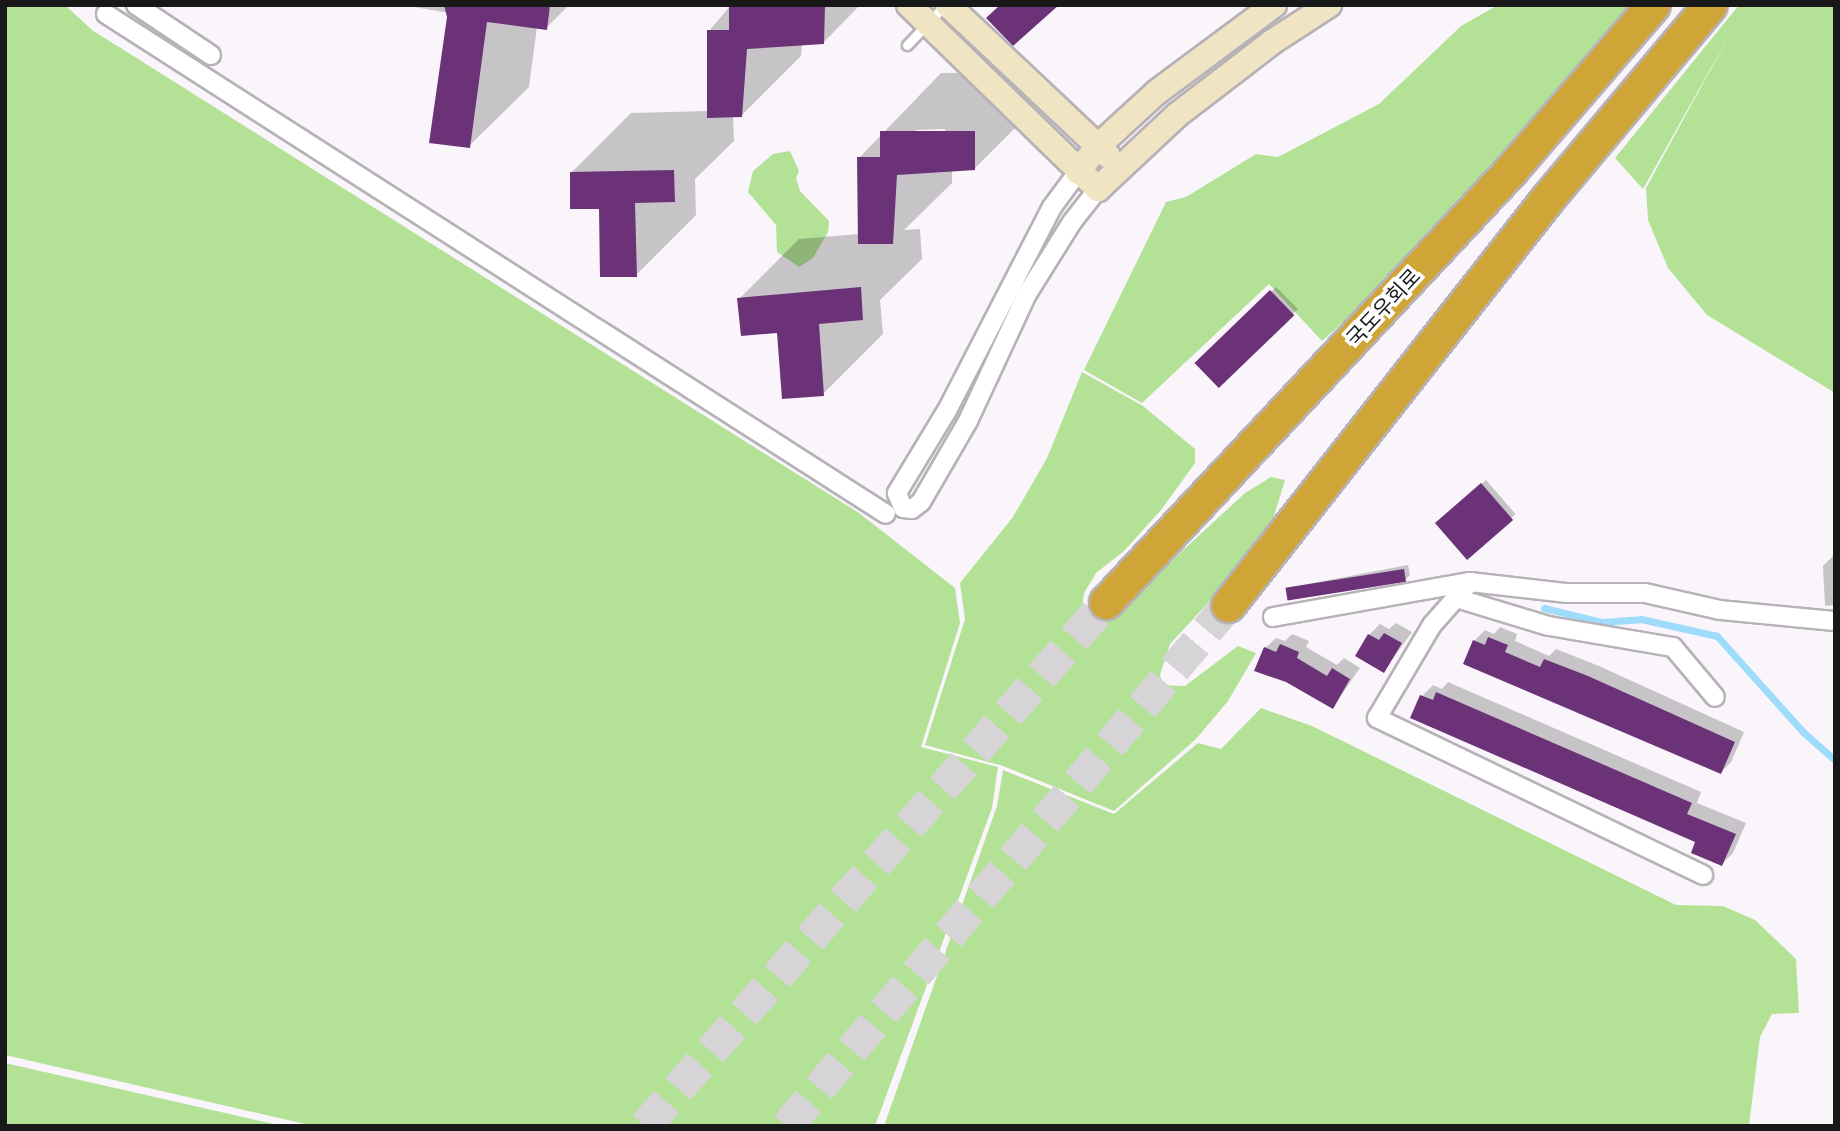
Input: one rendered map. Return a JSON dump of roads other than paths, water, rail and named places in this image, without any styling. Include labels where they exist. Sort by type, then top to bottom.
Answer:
[{"type":"highway","name":"국도우회로","points":[[1106,602],[1510,171],[1653,5]]},
{"type":"highway","points":[[1228,605],[1547,199],[1710,5]]},
{"type":"street","points":[[136,5],[211,55]]},
{"type":"street","points":[[909,5],[1077,172],[1098,189]]},
{"type":"street","points":[[946,5],[1056,111],[1119,165]]},
{"type":"street","points":[[1274,5],[1142,106],[1097,147],[1077,172],[1052,207],[946,412],[897,493],[903,508],[912,509],[921,502],[968,421],[1027,295],[1072,222],[1098,189],[1119,165],[1272,41],[1329,5]]},
{"type":"street","points":[[106,14],[886,514]]},
{"type":"street","points":[[1056,111],[1088,121],[1106,120],[1142,106]]},
{"type":"street","points":[[1470,582],[1432,625],[1377,718],[1703,875]]},
{"type":"street","points":[[1273,617],[1470,582],[1567,593],[1645,593],[1720,610],[1835,621]]},
{"type":"street","points":[[1456,598],[1549,626],[1673,647],[1715,697]]},
{"type":"lane","points":[[907,45],[946,5]]},
{"type":"waterway","points":[[1544,608],[1602,622],[1641,619],[1717,636],[1803,732],[1835,760]]},
{"type":"tunnel","points":[[645,1126],[1106,602]]},
{"type":"tunnel","points":[[787,1126],[1228,605]]}]
